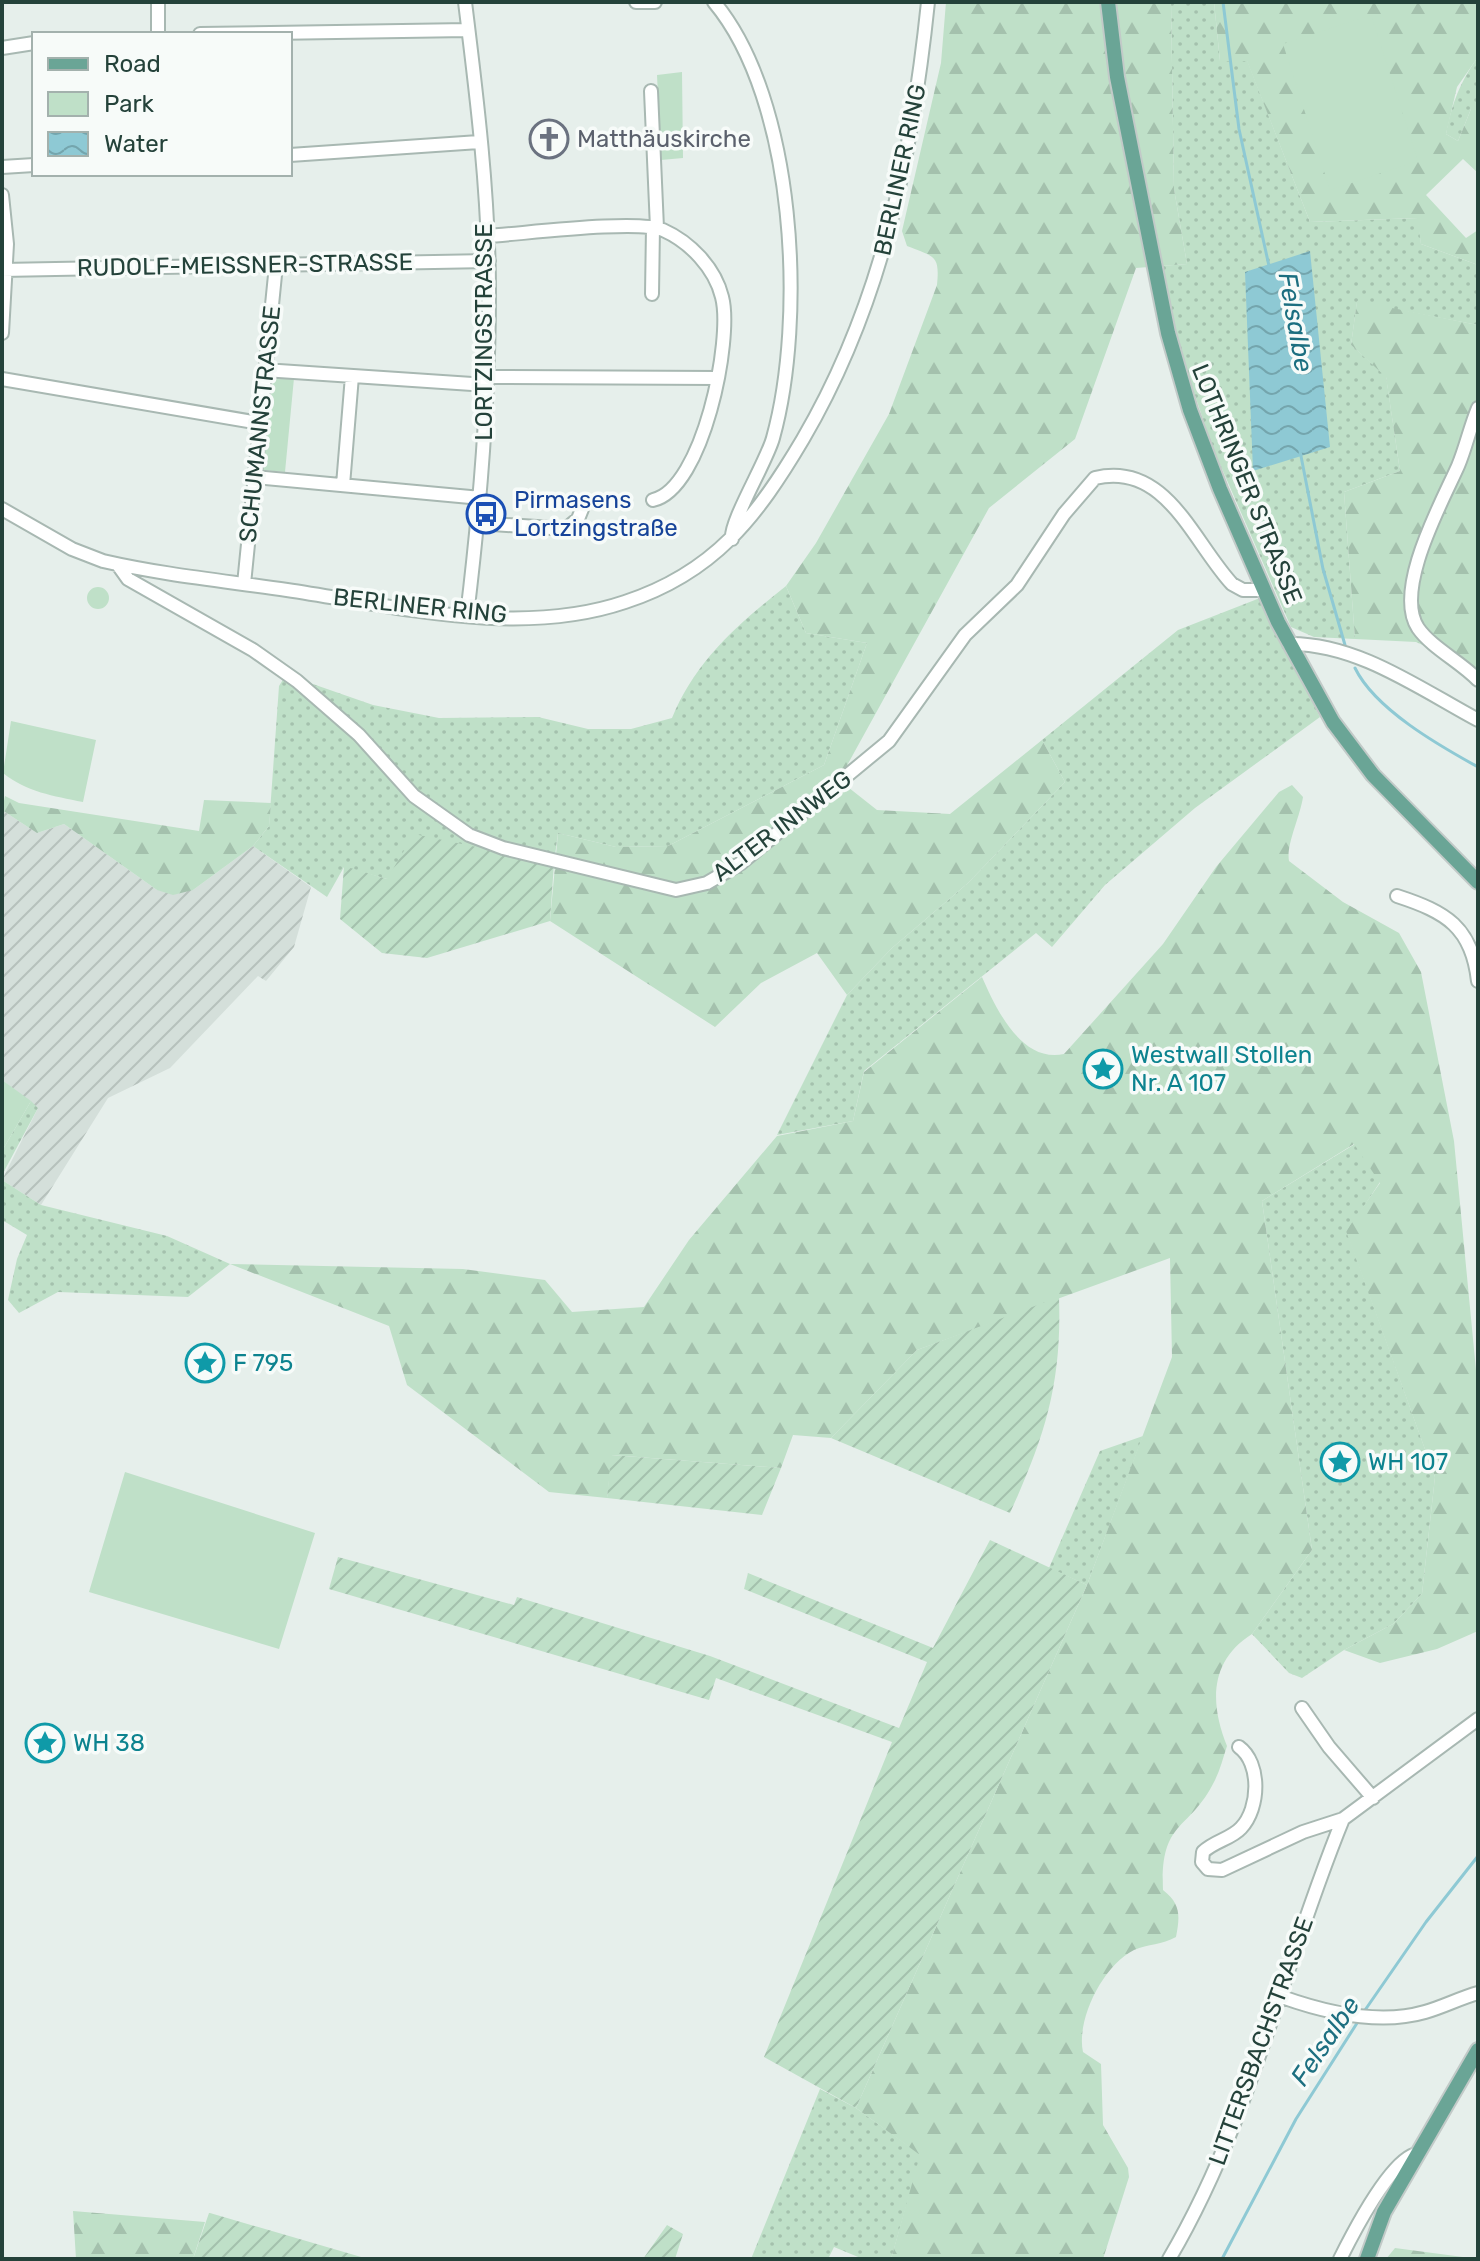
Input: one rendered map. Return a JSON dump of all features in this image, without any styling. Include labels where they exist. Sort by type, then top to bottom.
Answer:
[{"type":"main road","name":"LOTHRINGER STRASSE","points":[[1108,2],[1111,37],[1172,351],[1202,444],[1289,644],[1333,722],[1359,759],[1478,882]]},
{"type":"main road","points":[[1367,2259],[1374,2233],[1417,2154],[1476,2060]]},
{"type":"street","points":[[158,2],[158,32]]},
{"type":"street","name":"LORTZINGSTRASSE","points":[[465,2],[489,261],[481,498],[467,615]]},
{"type":"street","points":[[636,2],[655,2]]},
{"type":"street","name":"BERLINER RING","points":[[2,509],[72,549],[118,565],[467,615],[523,617],[577,613],[623,603],[685,575],[732,539],[761,507],[794,454],[854,337],[890,234],[908,153],[928,2]]},
{"type":"street","points":[[722,5],[763,92],[784,202],[789,320],[785,383],[772,442],[733,524],[732,539]]},
{"type":"street","points":[[292,33],[468,30]]},
{"type":"street","points":[[2,48],[32,43]]},
{"type":"street","points":[[651,91],[655,228],[652,294]]},
{"type":"street","points":[[292,155],[479,142]]},
{"type":"street","points":[[2,167],[32,165]]},
{"type":"street","points":[[2,195],[2,333]]},
{"type":"street","points":[[487,236],[655,228],[673,235],[697,254],[719,286],[724,330],[708,417],[688,466],[675,487],[653,500]]},
{"type":"street","name":"RUDOLF-MEISSNER-STRASSE","points":[[4,270],[489,261]]},
{"type":"street","name":"SCHUMANNSTRASSE","points":[[244,584],[276,265]]},
{"type":"street","points":[[264,370],[487,381],[717,378]]},
{"type":"street","points":[[343,485],[352,376]]},
{"type":"street","points":[[2,379],[259,423]]},
{"type":"street","points":[[1478,408],[1457,468],[1424,539],[1415,575],[1413,610],[1419,629],[1478,680]]},
{"type":"street","points":[[772,442],[794,454]]},
{"type":"street","name":"ALTER INNWEG","points":[[118,565],[128,579],[253,650],[297,681],[359,735],[414,796],[469,835],[503,848],[676,890],[707,883],[741,863],[889,741],[965,635],[1017,585],[1064,514],[1095,478],[1125,475],[1157,491],[1173,504],[1232,584],[1243,590],[1264,590]]},
{"type":"street","points":[[254,477],[481,498]]},
{"type":"street","points":[[478,523],[566,529],[578,519],[582,509]]},
{"type":"street","points":[[1289,644],[1317,646],[1364,660],[1478,720]]},
{"type":"street","points":[[1397,896],[1461,927],[1477,950],[1478,981]]},
{"type":"street","points":[[1302,1708],[1329,1747],[1373,1798]]},
{"type":"street","points":[[1239,1747],[1249,1756],[1254,1771],[1249,1812],[1242,1828],[1203,1852],[1202,1862],[1208,1869],[1222,1870],[1303,1832],[1343,1819],[1478,1719]]},
{"type":"street","name":"LITTERSBACHSTRASSE","points":[[1169,2259],[1214,2172],[1282,1997],[1317,1882],[1343,1819]]},
{"type":"street","points":[[1282,1997],[1362,2014],[1413,2015],[1478,1993]]},
{"type":"street","points":[[1340,2259],[1374,2200],[1402,2161],[1417,2154]]},
{"type":"shaded area","points":[[2,810],[37,833],[64,824],[157,890],[193,890],[253,846],[311,887],[294,947],[266,981],[258,976],[170,1068],[108,1098],[41,1205],[2,1180],[38,1108],[2,1080]]},
{"type":"green space","points":[[946,2],[1171,2],[1174,189],[1187,264],[1136,268],[1075,439],[989,508],[839,780],[877,810],[950,814],[1042,740],[1065,782],[968,883],[892,948],[847,995],[817,953],[761,983],[715,1027],[550,921],[558,833],[616,847],[668,846],[824,765],[867,643],[806,633],[786,586],[816,543],[889,414],[937,285],[936,262],[929,255],[907,246],[902,231],[941,63]]},
{"type":"green space","points":[[1171,2],[1214,2],[1220,61],[1247,60],[1310,222],[1418,218],[1421,244],[1478,265],[1478,325],[1357,302],[1351,345],[1386,376],[1400,471],[1344,492],[1355,639],[1314,637],[1291,627],[1212,446],[1180,351],[1161,266],[1187,264],[1174,189]]},
{"type":"green space","points":[[1214,2],[1478,2],[1478,57],[1457,87],[1446,134],[1458,141],[1471,109],[1478,109],[1478,173],[1463,159],[1426,195],[1466,238],[1478,230],[1478,265],[1421,244],[1417,218],[1310,222],[1247,61],[1220,61]]},
{"type":"green space","points":[[1371,15],[1418,161],[1330,190],[1283,44]]},
{"type":"green space","points":[[1478,57],[1478,109],[1471,109],[1458,141],[1446,134],[1448,123],[1466,75]]},
{"type":"green space","points":[[682,72],[683,158],[661,160],[657,75]]},
{"type":"green space","points":[[1357,301],[1478,325],[1478,670],[1416,642],[1355,639],[1344,492],[1400,471],[1386,377],[1351,345]]},
{"type":"green space","points":[[271,376],[294,378],[285,472],[263,470]]},
{"type":"green space","points":[[786,586],[806,633],[867,643],[824,765],[668,846],[616,847],[558,833],[554,863],[501,854],[387,879],[344,867],[327,897],[253,846],[269,826],[279,686],[284,678],[307,682],[373,705],[439,718],[538,717],[588,729],[631,729],[672,718],[693,678],[720,644]]},
{"type":"green space","points":[[98,587],[109,598],[98,609],[87,598]]},
{"type":"green space","points":[[1260,598],[1320,717],[1195,808],[1105,885],[1052,947],[1036,933],[864,1071],[853,1121],[777,1135],[847,995],[892,948],[968,883],[1065,782],[1042,740],[1178,630]]},
{"type":"green space","points":[[11,721],[96,740],[83,802],[31,789],[3,773]]},
{"type":"green space","points":[[1292,785],[1303,797],[1289,861],[1343,902],[1399,933],[1421,972],[1454,1141],[1478,1391],[1478,1631],[1437,1649],[1380,1663],[1344,1650],[1393,1624],[1422,1594],[1435,1477],[1346,1231],[1380,1183],[1354,1144],[1262,1201],[1312,1550],[1252,1634],[1238,1645],[1221,1670],[1216,1699],[1227,1746],[1205,1798],[1171,1838],[1163,1867],[1163,1890],[1178,1911],[1176,1937],[1134,1950],[1123,1957],[1102,1980],[1088,2010],[1082,2039],[1083,2052],[1101,2064],[1103,2125],[1128,2168],[1129,2177],[1103,2259],[891,2259],[920,2155],[856,2108],[1087,1585],[1172,1357],[1170,1258],[917,1350],[831,1438],[793,1435],[781,1468],[612,1455],[607,1498],[549,1492],[407,1385],[389,1326],[230,1264],[463,1269],[545,1280],[572,1312],[644,1307],[689,1240],[777,1136],[853,1121],[864,1072],[982,977],[1003,1019],[1024,1043],[1049,1055],[1064,1054],[1163,944],[1216,867],[1279,792]]},
{"type":"green space","points":[[5,796],[19,803],[199,831],[204,800],[271,803],[269,826],[253,846],[193,890],[173,895],[157,890],[64,824],[37,833],[2,810]]},
{"type":"green space","points":[[414,834],[554,863],[550,921],[427,958],[382,953],[340,919],[344,866],[387,879]]},
{"type":"green space","points":[[2,1080],[31,1101],[2,1151]]},
{"type":"green space","points":[[31,1101],[38,1108],[2,1175],[2,1151]]},
{"type":"green space","points":[[1355,1144],[1380,1182],[1347,1232],[1435,1477],[1422,1594],[1393,1624],[1344,1650],[1302,1678],[1289,1673],[1252,1634],[1312,1550],[1262,1201]]},
{"type":"green space","points":[[2,1180],[41,1205],[167,1236],[230,1264],[188,1297],[58,1292],[19,1313],[8,1300],[17,1259],[27,1235],[2,1220]]},
{"type":"green space","points":[[1059,1297],[1058,1357],[1049,1409],[1033,1459],[1010,1513],[831,1438],[917,1350]]},
{"type":"green space","points":[[1143,1436],[1087,1585],[1049,1568],[1100,1451]]},
{"type":"green space","points":[[611,1455],[781,1468],[762,1515],[607,1498]]},
{"type":"green space","points":[[125,1472],[315,1533],[279,1649],[89,1592]]},
{"type":"green space","points":[[990,1540],[1087,1585],[856,2108],[764,2057],[892,1742],[716,1678],[709,1700],[329,1589],[338,1557],[514,1605],[517,1597],[710,1656],[899,1728],[927,1662],[744,1589],[748,1573],[933,1648]]},
{"type":"green space","points":[[820,2089],[856,2108],[921,2155],[891,2259],[863,2259],[834,2247],[828,2259],[751,2259]]},
{"type":"green space","points":[[73,2211],[205,2222],[193,2259],[76,2259]]},
{"type":"green space","points":[[210,2213],[368,2259],[193,2259]]},
{"type":"green space","points":[[667,2225],[683,2234],[675,2259],[643,2259]]},
{"type":"green space","points":[[1395,2248],[1478,2259],[1386,2259]]},
{"type":"water","points":[[1310,251],[1330,447],[1253,471],[1245,272]]},
{"type":"waterway","name":"Felsalbe","points":[[1223,2],[1239,129],[1269,266]]},
{"type":"waterway","name":"Felsalbe","points":[[1300,451],[1323,569],[1345,645]]},
{"type":"waterway","name":"Felsalbe","points":[[1355,668],[1364,683],[1392,712],[1478,767]]},
{"type":"waterway","name":"Felsalbe","points":[[1363,2013],[1426,1922],[1478,1856]]},
{"type":"waterway","name":"Felsalbe","points":[[1222,2259],[1296,2119],[1359,2020]]},
{"type":"place","name":"Matthäuskirche","points":[[549,139]]},
{"type":"place","name":"Pirmasens Lortzingstraße","points":[[486,514]]},
{"type":"place","name":"Westwall Stollen Nr. A 107","points":[[1103,1069]]},
{"type":"place","name":"F 795","points":[[205,1363]]},
{"type":"place","name":"WH 107","points":[[1340,1462]]},
{"type":"place","name":"WH 38","points":[[45,1743]]}]
